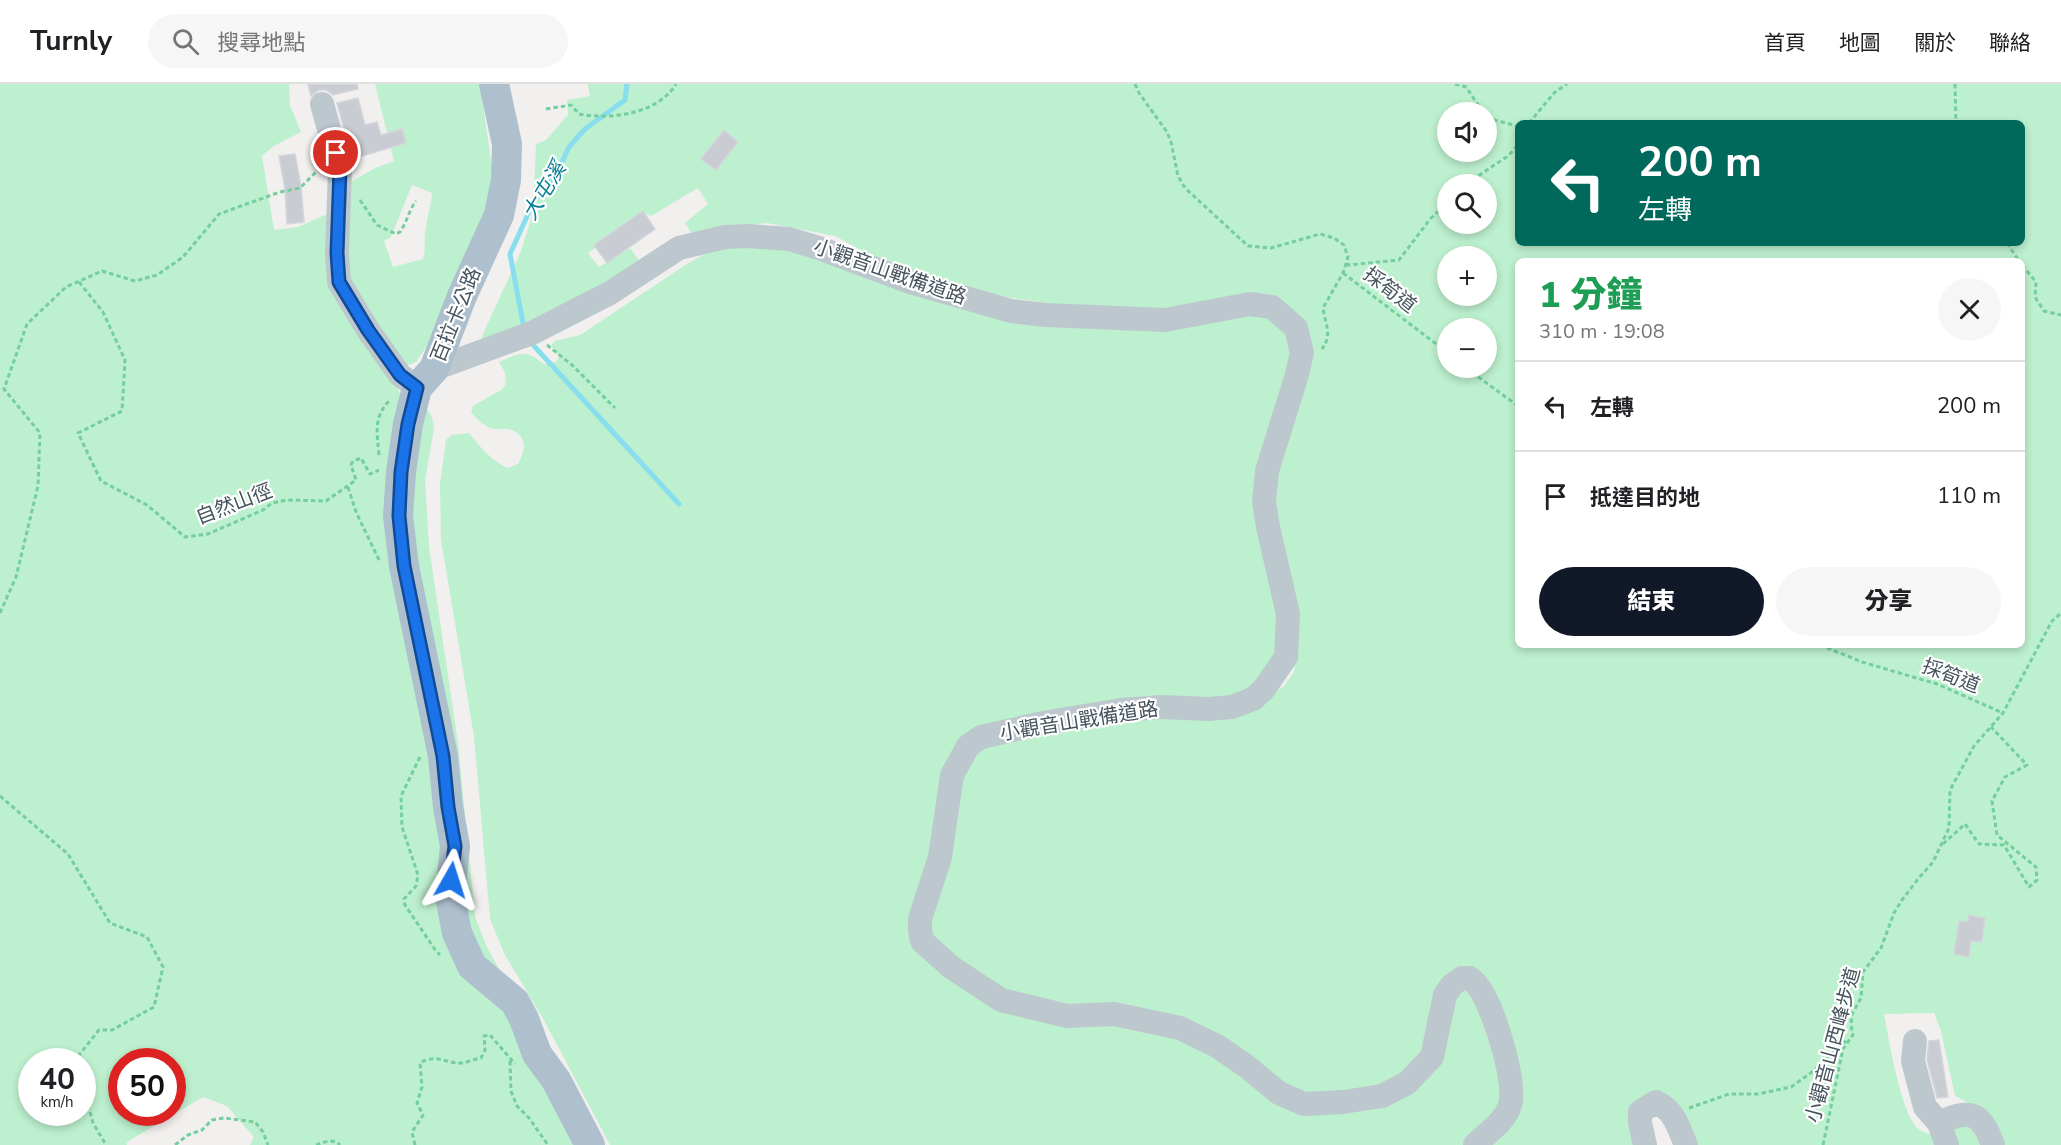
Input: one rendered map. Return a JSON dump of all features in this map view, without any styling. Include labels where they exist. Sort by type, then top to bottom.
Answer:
[{"type":"main road","name":"百拉卡公路","points":[[494,84],[507,144],[506,180],[499,215],[408,424],[399,516],[404,566],[443,756],[455,846],[450,897],[457,933],[472,966],[515,1002],[537,1054],[556,1080],[590,1145]]},
{"type":"street","points":[[322,104],[338,161],[339,282],[368,330],[400,375],[426,379]]},
{"type":"street","name":"小觀音山戰備道路","points":[[426,379],[525,336],[610,293],[679,248],[725,237],[789,239],[909,282],[1011,311],[1046,315],[1165,320],[1250,304],[1272,307],[1296,328],[1302,352],[1267,471],[1264,502],[1288,614],[1286,657],[1264,689],[1253,699],[1232,708],[1208,710],[1162,706],[1121,710],[1047,722],[981,737],[968,746],[952,775],[940,857],[920,919],[922,941],[951,967],[1001,1000],[1067,1016],[1114,1014],[1180,1028],[1217,1046],[1246,1066],[1278,1093],[1304,1104],[1342,1102],[1382,1096],[1407,1083],[1432,1057],[1445,995],[1452,985],[1462,978],[1470,978],[1481,989],[1493,1015],[1510,1077],[1510,1106],[1499,1124],[1475,1145]]},
{"type":"street","points":[[1915,1041],[1913,1061],[1925,1107],[1943,1134],[1956,1115],[1968,1114],[1980,1119],[1989,1132],[1993,1145]]},
{"type":"street","points":[[1645,1145],[1640,1112],[1656,1102],[1674,1114],[1686,1145]]},
{"type":"path","points":[[546,109],[571,105],[579,114],[611,117],[642,110],[663,99],[676,84]]},
{"type":"path","points":[[1135,84],[1167,132],[1178,176],[1185,189],[1248,246],[1271,248],[1320,234],[1334,238],[1344,245],[1348,257],[1346,264],[1323,308],[1329,328],[1328,338],[1324,346],[1296,378]]},
{"type":"path","points":[[1455,84],[1466,87],[1476,102]]},
{"type":"path","points":[[1532,120],[1555,92],[1567,84]]},
{"type":"path","points":[[1955,84],[1956,120]]},
{"type":"path","points":[[1497,121],[1515,125]]},
{"type":"path","points":[[1481,174],[1508,156],[1515,148]]},
{"type":"path","points":[[0,613],[16,577],[38,486],[40,434],[4,389],[27,324],[66,287],[102,271],[135,281],[157,276],[183,257],[219,214],[280,192],[300,188],[338,161],[368,214],[377,225],[388,231],[396,234],[400,232],[416,201]]},
{"type":"path","points":[[1346,264],[1399,260],[1437,213]]},
{"type":"path","points":[[2025,269],[2036,282],[2035,297],[2044,311],[2061,315]]},
{"type":"path","name":"採筍道","points":[[1343,273],[1437,345]]},
{"type":"path","name":"自然山徑","points":[[79,282],[104,312],[124,360],[122,411],[78,433],[101,481],[147,505],[185,537],[208,534],[263,510],[272,503],[287,500],[326,501],[348,487]]},
{"type":"path","points":[[525,336],[572,365],[615,408]]},
{"type":"path","points":[[1480,378],[1515,404]]},
{"type":"path","points":[[378,471],[370,474],[361,458],[353,461],[351,465],[356,480],[348,487],[356,512],[383,569]]},
{"type":"path","name":"小觀音山西峰步道","points":[[1823,1145],[1843,1050],[1853,1035],[1852,1014],[1861,998],[1863,972],[1881,948],[1893,913],[1933,862],[1949,828],[1950,790],[1974,746],[2003,713],[2052,621],[2061,613]]},
{"type":"path","name":"採筍道","points":[[1827,648],[1862,662],[1937,684],[2003,713]]},
{"type":"path","points":[[1939,849],[1965,824],[1979,844],[2004,845],[2029,887],[2037,880],[2036,867],[1997,835],[1992,801],[2005,777],[2027,765],[1992,726]]},
{"type":"path","points":[[422,752],[401,796],[402,827],[418,875],[416,886],[404,899],[405,905],[442,957]]},
{"type":"path","points":[[0,796],[68,854],[110,923],[147,937],[163,967],[154,1007],[112,1030],[99,1030],[85,1048]]},
{"type":"path","points":[[415,1145],[412,1132],[423,1115],[417,1102],[422,1087],[420,1063],[428,1058],[461,1063],[481,1058],[484,1050],[484,1036],[490,1035],[510,1059],[511,1091],[517,1106],[530,1118],[548,1145]]},
{"type":"path","points":[[1674,1114],[1729,1094],[1758,1094],[1791,1087],[1812,1072],[1853,1035]]},
{"type":"path","points":[[510,1059],[516,1057]]},
{"type":"path","points":[[175,1145],[188,1135],[202,1130],[212,1120],[224,1118],[255,1122],[264,1132],[268,1145]]},
{"type":"path","points":[[95,1126],[106,1145]]},
{"type":"path","points":[[316,1145],[328,1140],[340,1145]]},
{"type":"green space","points":[[0,84],[289,84],[290,105],[301,132],[274,146],[262,156],[274,230],[298,227],[334,211],[340,188],[375,168],[394,161],[375,84],[480,84],[493,175],[481,231],[432,338],[416,362],[401,368],[395,384],[402,397],[425,405],[432,417],[434,429],[425,480],[429,547],[458,743],[475,917],[487,947],[595,1145],[250,1145],[254,1137],[227,1106],[203,1097],[186,1107],[186,1048],[108,1048],[108,1126],[154,1126],[127,1142],[127,1145],[0,1145]],"holes":[[[412,185],[432,193],[423,259],[393,267],[384,241],[391,237]]]},
{"type":"green space","points":[[588,84],[2061,84],[2061,1145],[1997,1145],[1981,1115],[1970,1104],[1955,1096],[1941,1031],[1934,1013],[1884,1014],[1905,1106],[1911,1119],[1921,1131],[1929,1134],[1953,1125],[1965,1124],[1972,1129],[1982,1145],[1693,1145],[1646,1095],[1631,1106],[1635,1145],[1483,1145],[1514,1114],[1470,971],[1421,1058],[1387,1086],[1298,1096],[1216,1038],[1067,1010],[1005,995],[927,935],[963,763],[988,740],[1259,703],[1284,686],[1294,672],[1298,612],[1271,512],[1298,317],[1163,313],[1068,306],[991,295],[911,277],[835,236],[767,223],[722,228],[701,238],[691,232],[685,223],[708,204],[698,188],[651,216],[646,214],[588,253],[599,267],[630,248],[643,266],[609,287],[483,342],[482,336],[521,251],[533,213],[536,144],[546,140],[568,115],[567,100],[590,96]]},
{"type":"green space","points":[[756,236],[904,289],[1198,320],[1265,314],[1287,336],[1292,358],[1262,454],[1278,583],[1282,661],[1242,698],[985,728],[928,858],[914,928],[987,1003],[1171,1034],[1209,1051],[1279,1103],[1405,1091],[1449,997],[1465,989],[1473,996],[1502,1080],[1498,1109],[1468,1145],[610,1145],[545,1022],[505,955],[490,919],[474,736],[441,540],[440,484],[446,440],[452,435],[469,433],[486,453],[501,465],[507,468],[518,464],[524,448],[520,435],[509,429],[487,427],[471,412],[473,406],[501,390],[506,384],[505,373],[499,362],[512,356],[527,354],[544,364],[556,362],[559,357],[551,345],[555,341],[580,335],[687,264],[726,242]]},
{"type":"building","points":[[308,84],[357,84],[358,89],[333,95],[326,90],[319,90],[311,96]]},
{"type":"building","points":[[358,98],[365,125],[377,122],[381,135],[402,129],[406,143],[352,159],[337,103]]},
{"type":"building","points":[[724,130],[738,142],[716,170],[701,159]]},
{"type":"building","points":[[295,154],[304,222],[287,224],[285,189],[279,156]]},
{"type":"building","points":[[643,211],[655,229],[607,263],[594,245]]},
{"type":"building","points":[[1969,915],[1985,918],[1982,942],[1971,941],[1969,957],[1954,954],[1959,921],[1968,922]]},
{"type":"building","points":[[1939,1040],[1948,1097],[1937,1098],[1927,1060],[1929,1041]]},
{"type":"waterway","name":"大屯溪","points":[[523,323],[510,254],[534,201],[555,177],[569,147],[585,129],[625,100],[627,84]]},
{"type":"waterway","name":"大屯溪","points":[[534,346],[679,504]]},
{"type":"route","points":[[336,153],[340,169],[337,253],[339,282],[368,330],[400,375],[417,388],[408,424],[401,472],[399,516],[404,566],[443,756],[455,846],[451,880]]}]
